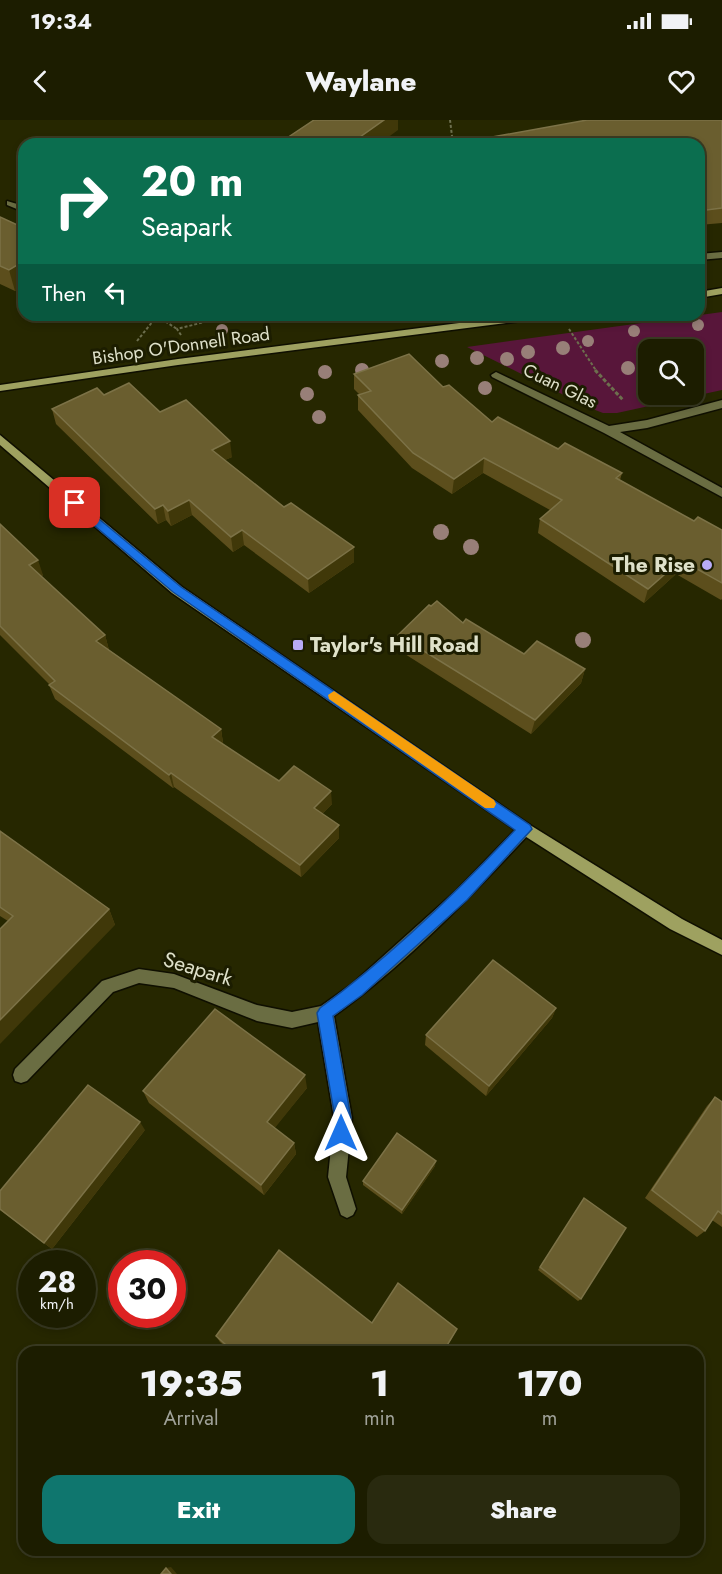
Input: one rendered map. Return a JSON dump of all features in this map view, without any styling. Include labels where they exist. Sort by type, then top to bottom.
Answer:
[{"type":"main road","points":[[705,294],[722,291]]},
{"type":"main road","name":"Bishop O'Donnell Road","points":[[0,388],[190,360],[498,321]]},
{"type":"main road","points":[[0,438],[177,590],[525,829],[666,918],[722,948]]},
{"type":"street","points":[[10,203],[18,206]]},
{"type":"street","points":[[705,256],[722,255]]},
{"type":"street","name":"Cuan Glas","points":[[496,375],[608,430],[722,493]]},
{"type":"street","name":"Cuan Glas","points":[[608,430],[647,424],[722,404]]},
{"type":"street","name":"Seapark","points":[[21,1075],[108,986],[139,976],[174,981],[257,1013],[292,1020],[325,1013],[357,990],[462,895],[525,829]]},
{"type":"street","points":[[325,1013],[343,1118],[336,1177],[347,1209]]},
{"type":"path","points":[[450,120],[452,138]]},
{"type":"path","points":[[136,347],[138,339],[153,321]]},
{"type":"path","points":[[165,321],[177,328],[182,342]]},
{"type":"path","points":[[177,328],[207,321]]},
{"type":"path","points":[[569,329],[596,371],[647,424]]},
{"type":"shaded area","points":[[722,312],[722,390],[704,394],[704,339],[638,339],[638,405],[654,405],[617,413],[603,413],[467,347],[656,321],[705,321],[705,314]]},
{"type":"building","points":[[314,120],[384,120],[358,138],[287,138]]},
{"type":"building","points":[[587,120],[722,120],[722,208],[705,210],[705,138],[487,138]]},
{"type":"building","points":[[0,217],[18,225],[18,265],[9,270],[0,266]]},
{"type":"building","points":[[409,354],[443,387],[449,385],[492,422],[498,417],[558,449],[565,443],[622,473],[616,478],[694,521],[698,517],[722,530],[722,583],[681,560],[648,589],[540,519],[562,500],[484,458],[454,479],[413,453],[358,395],[371,391],[354,374]]},
{"type":"building","points":[[129,383],[160,412],[186,400],[230,441],[212,450],[284,507],[291,503],[354,547],[308,579],[242,530],[231,537],[189,500],[168,511],[163,505],[155,509],[52,409],[97,388],[104,395]]},
{"type":"building","points":[[0,524],[38,560],[29,565],[105,635],[96,641],[221,729],[212,737],[279,781],[294,766],[331,791],[314,808],[339,825],[300,865],[171,773],[169,775],[49,685],[55,681],[0,626]]},
{"type":"building","points":[[437,601],[463,623],[466,619],[524,654],[537,641],[585,669],[535,720],[398,635],[429,605]]},
{"type":"building","points":[[0,831],[109,909],[0,1020],[0,929],[13,916],[0,907]]},
{"type":"building","points":[[493,960],[556,1008],[489,1086],[426,1035]]},
{"type":"building","points":[[215,1009],[305,1075],[267,1122],[294,1143],[261,1185],[143,1091]]},
{"type":"building","points":[[88,1085],[140,1122],[44,1243],[0,1209],[0,1191]]},
{"type":"building","points":[[715,1097],[722,1102],[722,1214],[718,1211],[705,1231],[652,1190]]},
{"type":"building","points":[[397,1133],[436,1161],[402,1210],[363,1181]]},
{"type":"building","points":[[584,1198],[626,1228],[581,1299],[540,1267]]},
{"type":"building","points":[[279,1250],[372,1323],[398,1283],[457,1329],[447,1346],[227,1346],[216,1336]]},
{"type":"building","points":[[166,1568],[171,1574],[161,1574]]},
{"type":"slow traffic","points":[[334,695],[490,804]]},
{"type":"place","name":"The Rise","points":[[707,565]]},
{"type":"place","name":"Taylor's Hill Road","points":[[298,645]]},
{"type":"route","points":[[75,503],[177,590],[335,696],[525,829],[462,895],[407,946],[357,990],[325,1013],[339,1086],[343,1118],[341,1133]]}]
